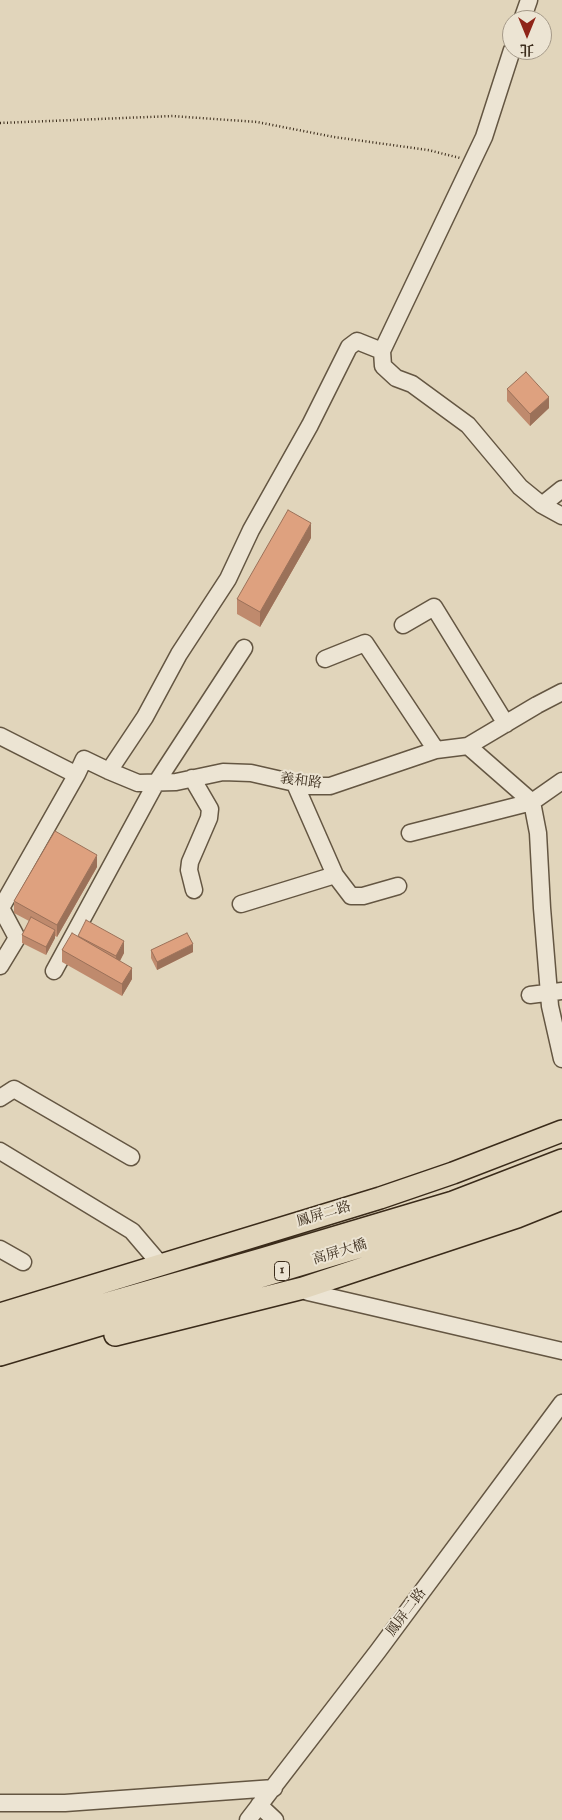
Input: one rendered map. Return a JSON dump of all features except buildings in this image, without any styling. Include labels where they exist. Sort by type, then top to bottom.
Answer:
[{"type":"main road","name":"鳳屏二路","points":[[0,1314],[380,1198],[562,1131]]},
{"type":"main road","name":"高屏大橋","points":[[0,1334],[454,1202],[562,1160]]},
{"type":"main road","name":"高屏大橋","points":[[0,1355],[460,1217],[562,1179]]},
{"type":"main road","name":"1","points":[[0,1369],[106,1337],[303,1288],[517,1217],[562,1199]]},
{"type":"street","points":[[509,60],[484,137],[382,350],[382,366],[396,378],[412,384],[468,426],[520,487],[542,505],[562,516]]},
{"type":"street","points":[[109,771],[161,689],[179,654],[228,579],[251,530],[310,426],[349,347],[357,341],[382,350]]},
{"type":"street","points":[[542,505],[562,489]]},
{"type":"street","points":[[403,625],[434,607],[506,724]]},
{"type":"street","points":[[325,659],[365,643],[436,750]]},
{"type":"street","points":[[54,971],[156,783],[244,648]]},
{"type":"street","name":"義和路","points":[[77,774],[84,759],[138,783],[176,782],[223,772],[251,773],[308,786],[330,786],[436,750],[468,746],[562,692]]},
{"type":"street","points":[[0,736],[77,774],[1,908],[17,938],[0,966]]},
{"type":"street","points":[[468,746],[532,802],[538,833],[542,908],[556,992],[550,1006],[562,1059]]},
{"type":"street","points":[[192,778],[210,809],[209,818],[190,862],[189,870],[194,890]]},
{"type":"street","points":[[410,833],[532,802],[562,781]]},
{"type":"street","points":[[295,784],[335,875],[351,896],[357,897],[398,886]]},
{"type":"street","points":[[242,904],[335,875]]},
{"type":"street","points":[[530,995],[556,992]]},
{"type":"street","points":[[0,1098],[14,1089],[131,1157]]},
{"type":"street","points":[[0,1151],[132,1231],[161,1265]]},
{"type":"street","points":[[0,1249],[23,1262]]},
{"type":"street","points":[[303,1288],[308,1292],[562,1352]]},
{"type":"street","name":"鳳屏二路","points":[[248,1820],[562,1404]]},
{"type":"street","points":[[0,1803],[65,1803],[274,1788]]},
{"type":"street","points":[[260,1805],[276,1820]]},
{"type":"path","points":[[0,123],[173,116],[257,122],[334,137],[428,150],[472,161]]}]
